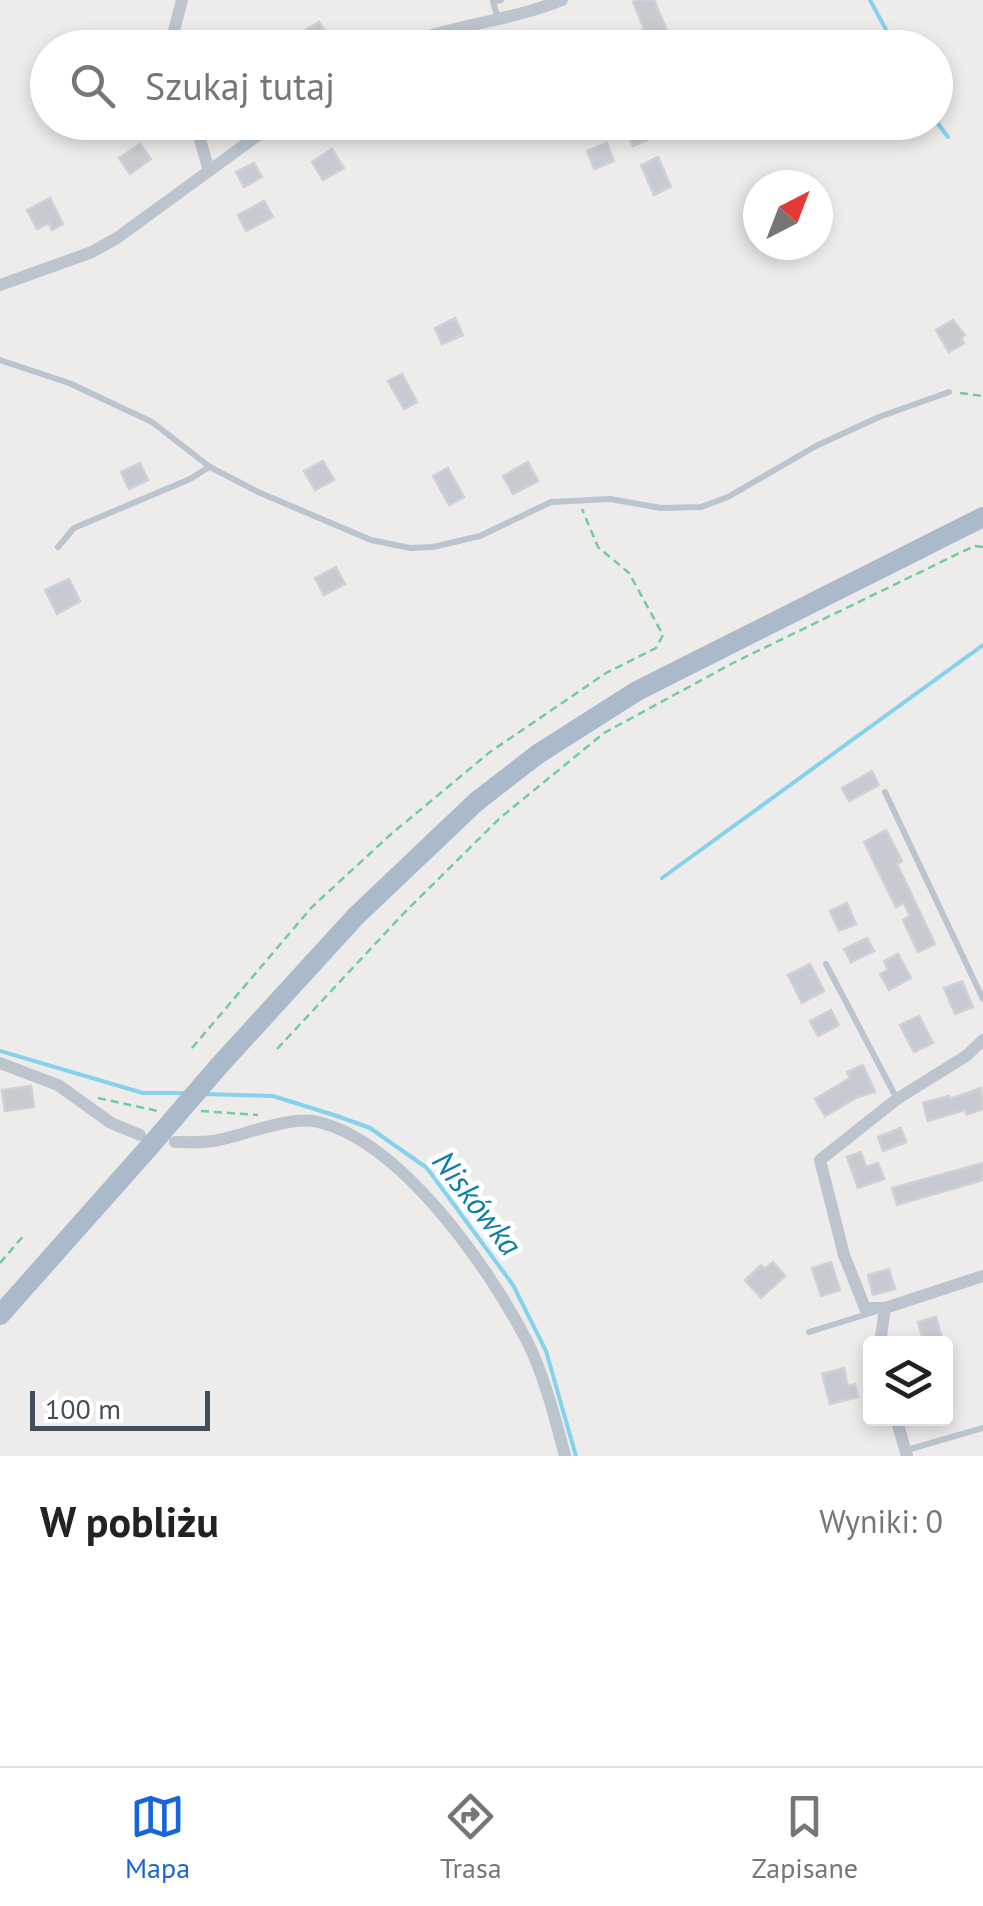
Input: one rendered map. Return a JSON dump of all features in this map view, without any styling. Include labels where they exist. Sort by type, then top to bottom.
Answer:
[{"type":"main road","points":[[0,1315],[146,1140],[356,916],[476,802],[538,754],[636,690],[983,517]]},
{"type":"street","points":[[176,30],[182,0]]},
{"type":"street","points":[[461,30],[562,0]]},
{"type":"street","points":[[200,140],[209,171]]},
{"type":"street","points":[[0,285],[92,252],[117,238],[251,140]]},
{"type":"street","points":[[983,1040],[966,1056],[897,1099],[820,1160],[844,1255],[865,1308],[885,1308],[983,1276]]},
{"type":"street","points":[[0,1062],[58,1086],[111,1123],[146,1140]]},
{"type":"street","points":[[175,1142],[210,1142],[292,1122],[317,1122],[361,1140],[428,1196],[466,1241],[528,1342],[565,1456]]},
{"type":"street","points":[[881,1336],[885,1308]]},
{"type":"street","points":[[898,1426],[906,1453]]},
{"type":"lane","points":[[498,20],[494,2],[501,0]]},
{"type":"lane","points":[[0,360],[69,383],[121,406],[175,437],[210,466],[258,492],[371,540],[410,548],[480,536],[551,502],[610,499],[661,508],[702,506],[728,497],[816,446],[878,417],[948,392]]},
{"type":"lane","points":[[58,547],[74,528],[190,480],[210,466]]},
{"type":"lane","points":[[885,792],[983,999]]},
{"type":"lane","points":[[826,964],[897,1099]]},
{"type":"lane","points":[[809,1332],[885,1308]]},
{"type":"lane","points":[[906,1453],[983,1428]]},
{"type":"path","points":[[948,392],[983,396]]},
{"type":"path","points":[[192,1048],[312,907],[390,835],[490,752],[606,673],[656,648],[663,635],[629,574],[598,546],[578,499]]},
{"type":"path","points":[[277,1049],[404,913],[500,818],[604,734],[733,663],[974,546],[983,547]]},
{"type":"path","points":[[0,1262],[25,1234]]},
{"type":"building","points":[[654,0],[667,30],[642,30],[633,2]]},
{"type":"building","points":[[319,22],[324,30],[306,30]]},
{"type":"building","points":[[607,143],[614,161],[594,169],[587,151]]},
{"type":"building","points":[[140,144],[151,159],[130,174],[119,158]]},
{"type":"building","points":[[332,149],[344,168],[323,180],[312,162]]},
{"type":"building","points":[[658,157],[671,187],[654,195],[641,165]]},
{"type":"building","points":[[254,163],[262,177],[244,187],[236,172]]},
{"type":"building","points":[[50,198],[63,224],[52,230],[49,223],[37,229],[27,210]]},
{"type":"building","points":[[264,201],[273,217],[246,231],[238,215]]},
{"type":"building","points":[[455,318],[463,335],[442,344],[435,328]]},
{"type":"building","points":[[953,320],[965,335],[961,338],[964,343],[949,352],[936,330]]},
{"type":"building","points":[[402,374],[417,402],[404,409],[388,381]]},
{"type":"building","points":[[323,461],[334,480],[315,490],[304,471]]},
{"type":"building","points":[[528,462],[538,481],[513,494],[503,476]]},
{"type":"building","points":[[140,463],[148,480],[129,489],[121,472]]},
{"type":"building","points":[[448,468],[464,497],[449,505],[433,476]]},
{"type":"building","points":[[336,567],[345,584],[324,595],[315,578]]},
{"type":"building","points":[[69,579],[80,601],[57,614],[45,590]]},
{"type":"building","points":[[872,771],[879,785],[849,801],[842,788]]},
{"type":"building","points":[[886,830],[902,861],[897,864],[935,944],[918,952],[903,920],[910,916],[904,903],[896,907],[864,842]]},
{"type":"building","points":[[847,903],[856,924],[839,931],[830,911]]},
{"type":"building","points":[[867,938],[874,951],[851,962],[844,949]]},
{"type":"building","points":[[898,954],[911,978],[889,990],[880,974],[888,970],[884,961]]},
{"type":"building","points":[[810,964],[824,991],[802,1003],[788,975]]},
{"type":"building","points":[[962,981],[973,1007],[955,1014],[944,988]]},
{"type":"building","points":[[831,1010],[839,1025],[818,1036],[810,1021]]},
{"type":"building","points":[[919,1016],[933,1043],[914,1052],[900,1025]]},
{"type":"building","points":[[863,1065],[875,1092],[825,1116],[815,1099],[850,1078],[847,1072]]},
{"type":"building","points":[[31,1086],[34,1107],[5,1111],[2,1090]]},
{"type":"building","points":[[981,1088],[983,1109],[928,1121],[923,1103]]},
{"type":"building","points":[[901,1128],[906,1142],[883,1151],[878,1137]]},
{"type":"building","points":[[861,1152],[866,1167],[878,1163],[884,1179],[858,1188],[847,1157]]},
{"type":"building","points":[[983,1163],[983,1180],[897,1205],[892,1188]]},
{"type":"building","points":[[773,1262],[785,1276],[761,1298],[745,1280],[761,1265],[765,1269]]},
{"type":"building","points":[[831,1262],[840,1290],[821,1296],[812,1268]]},
{"type":"building","points":[[889,1269],[895,1289],[873,1295],[868,1275]]},
{"type":"building","points":[[936,1317],[942,1336],[922,1336],[918,1322]]},
{"type":"building","points":[[844,1368],[848,1386],[855,1384],[858,1397],[830,1404],[822,1374]]},
{"type":"waterway","points":[[870,0],[886,30]]},
{"type":"waterway","points":[[662,878],[983,645]]},
{"type":"waterway","name":"Niskówka","points":[[0,1051],[143,1093],[184,1093]]},
{"type":"waterway","name":"Niskówka","points":[[204,1094],[273,1096],[337,1116],[370,1128],[427,1168],[513,1285],[546,1351],[576,1456]]}]
